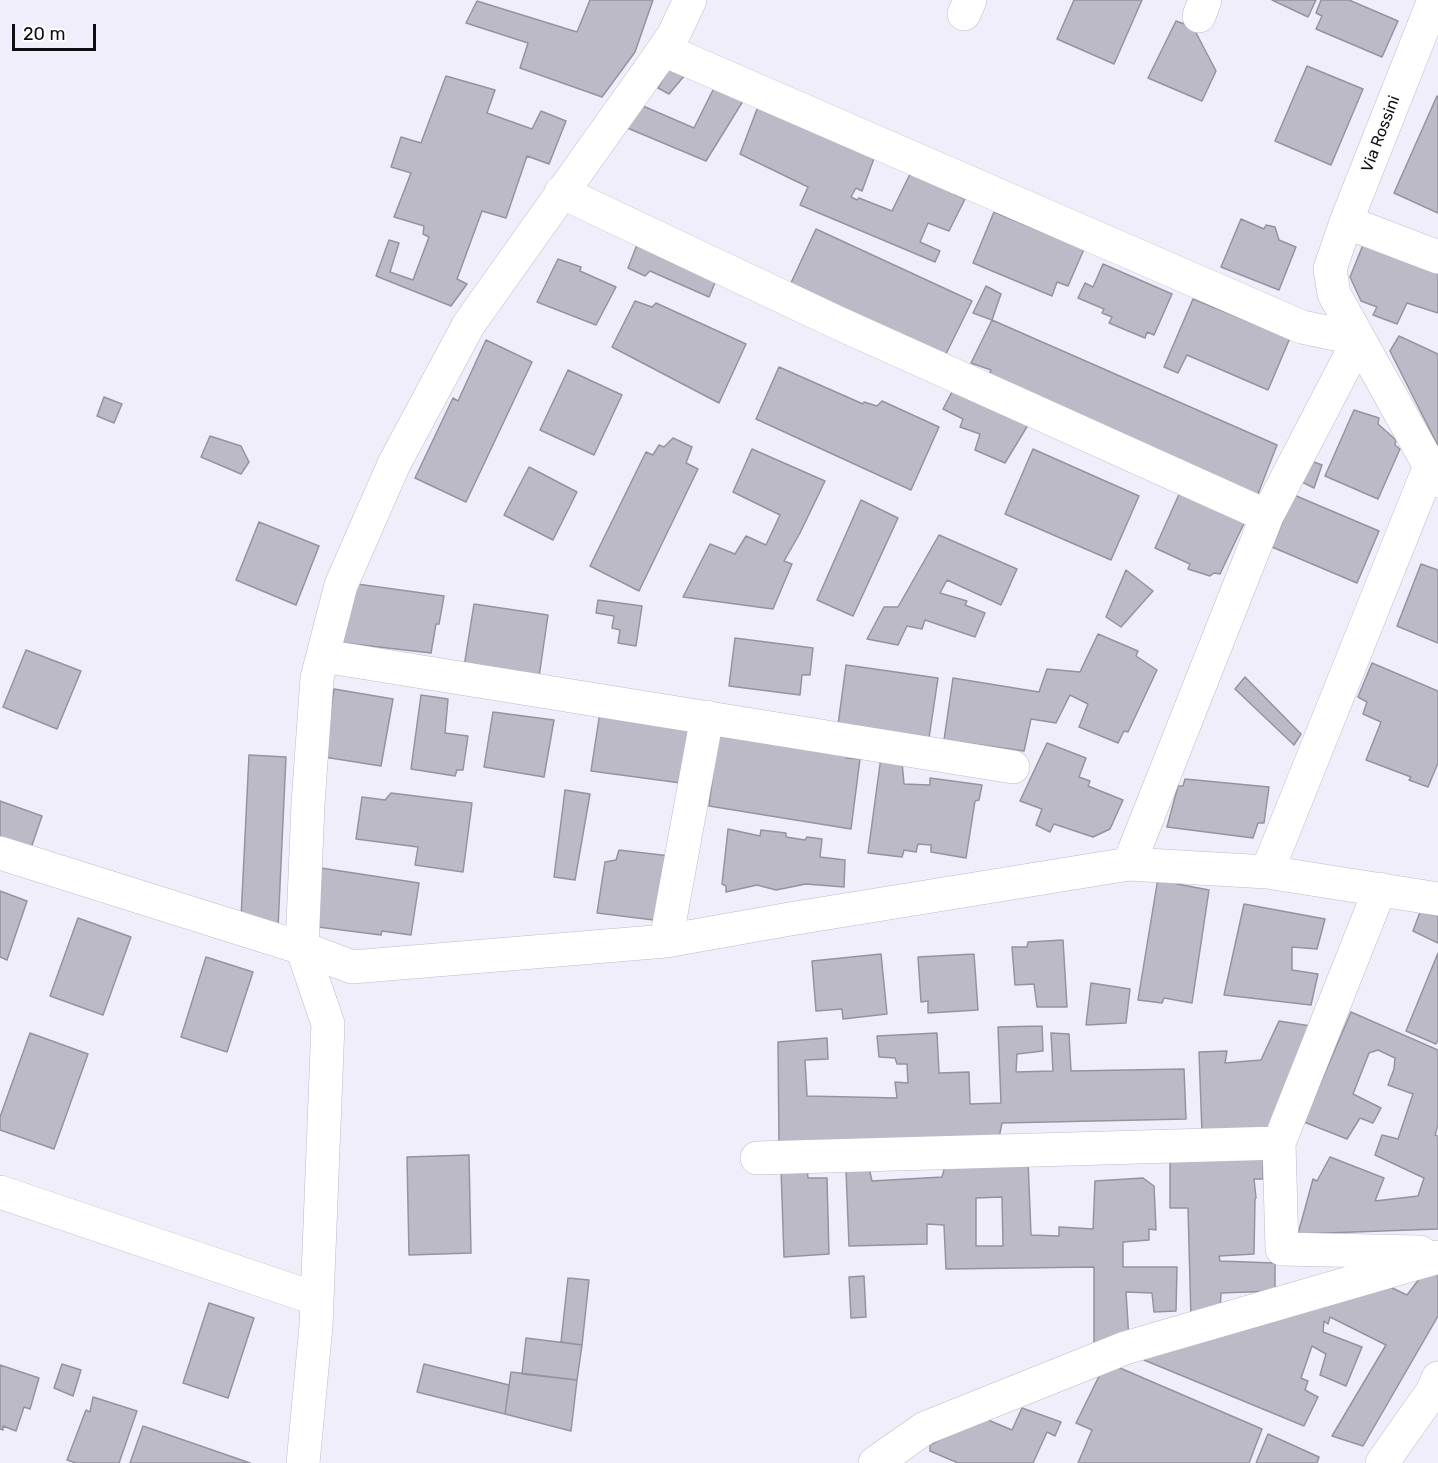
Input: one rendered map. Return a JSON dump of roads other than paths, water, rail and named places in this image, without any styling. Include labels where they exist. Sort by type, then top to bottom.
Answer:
[{"type":"street","points":[[303,1463],[316,1326],[328,1024],[302,948],[308,804],[317,678],[341,585],[394,464],[469,324],[664,50],[690,0]]},
{"type":"street","name":"Via Rossini","points":[[1359,339],[1334,294],[1330,269],[1346,222],[1434,0]]},
{"type":"street","points":[[664,50],[1302,327],[1359,339],[1434,474],[1267,872]]},
{"type":"street","points":[[561,192],[836,322],[1267,516]]},
{"type":"street","points":[[1346,222],[1438,257]]},
{"type":"street","points":[[1129,864],[1267,516],[1359,339]]},
{"type":"street","points":[[323,656],[1013,766]]},
{"type":"street","points":[[666,941],[707,717]]},
{"type":"street","points":[[0,853],[302,948],[352,967],[666,941],[1129,864],[1267,872],[1438,899]]},
{"type":"street","points":[[1380,889],[1280,1143],[1282,1249],[1438,1252]]},
{"type":"street","points":[[758,1158],[1280,1143]]},
{"type":"street","points":[[0,1192],[317,1299]]},
{"type":"street","points":[[875,1463],[925,1428],[1125,1348],[1438,1257]]},
{"type":"street","points":[[1382,1463],[1432,1392],[1438,1378]]}]
